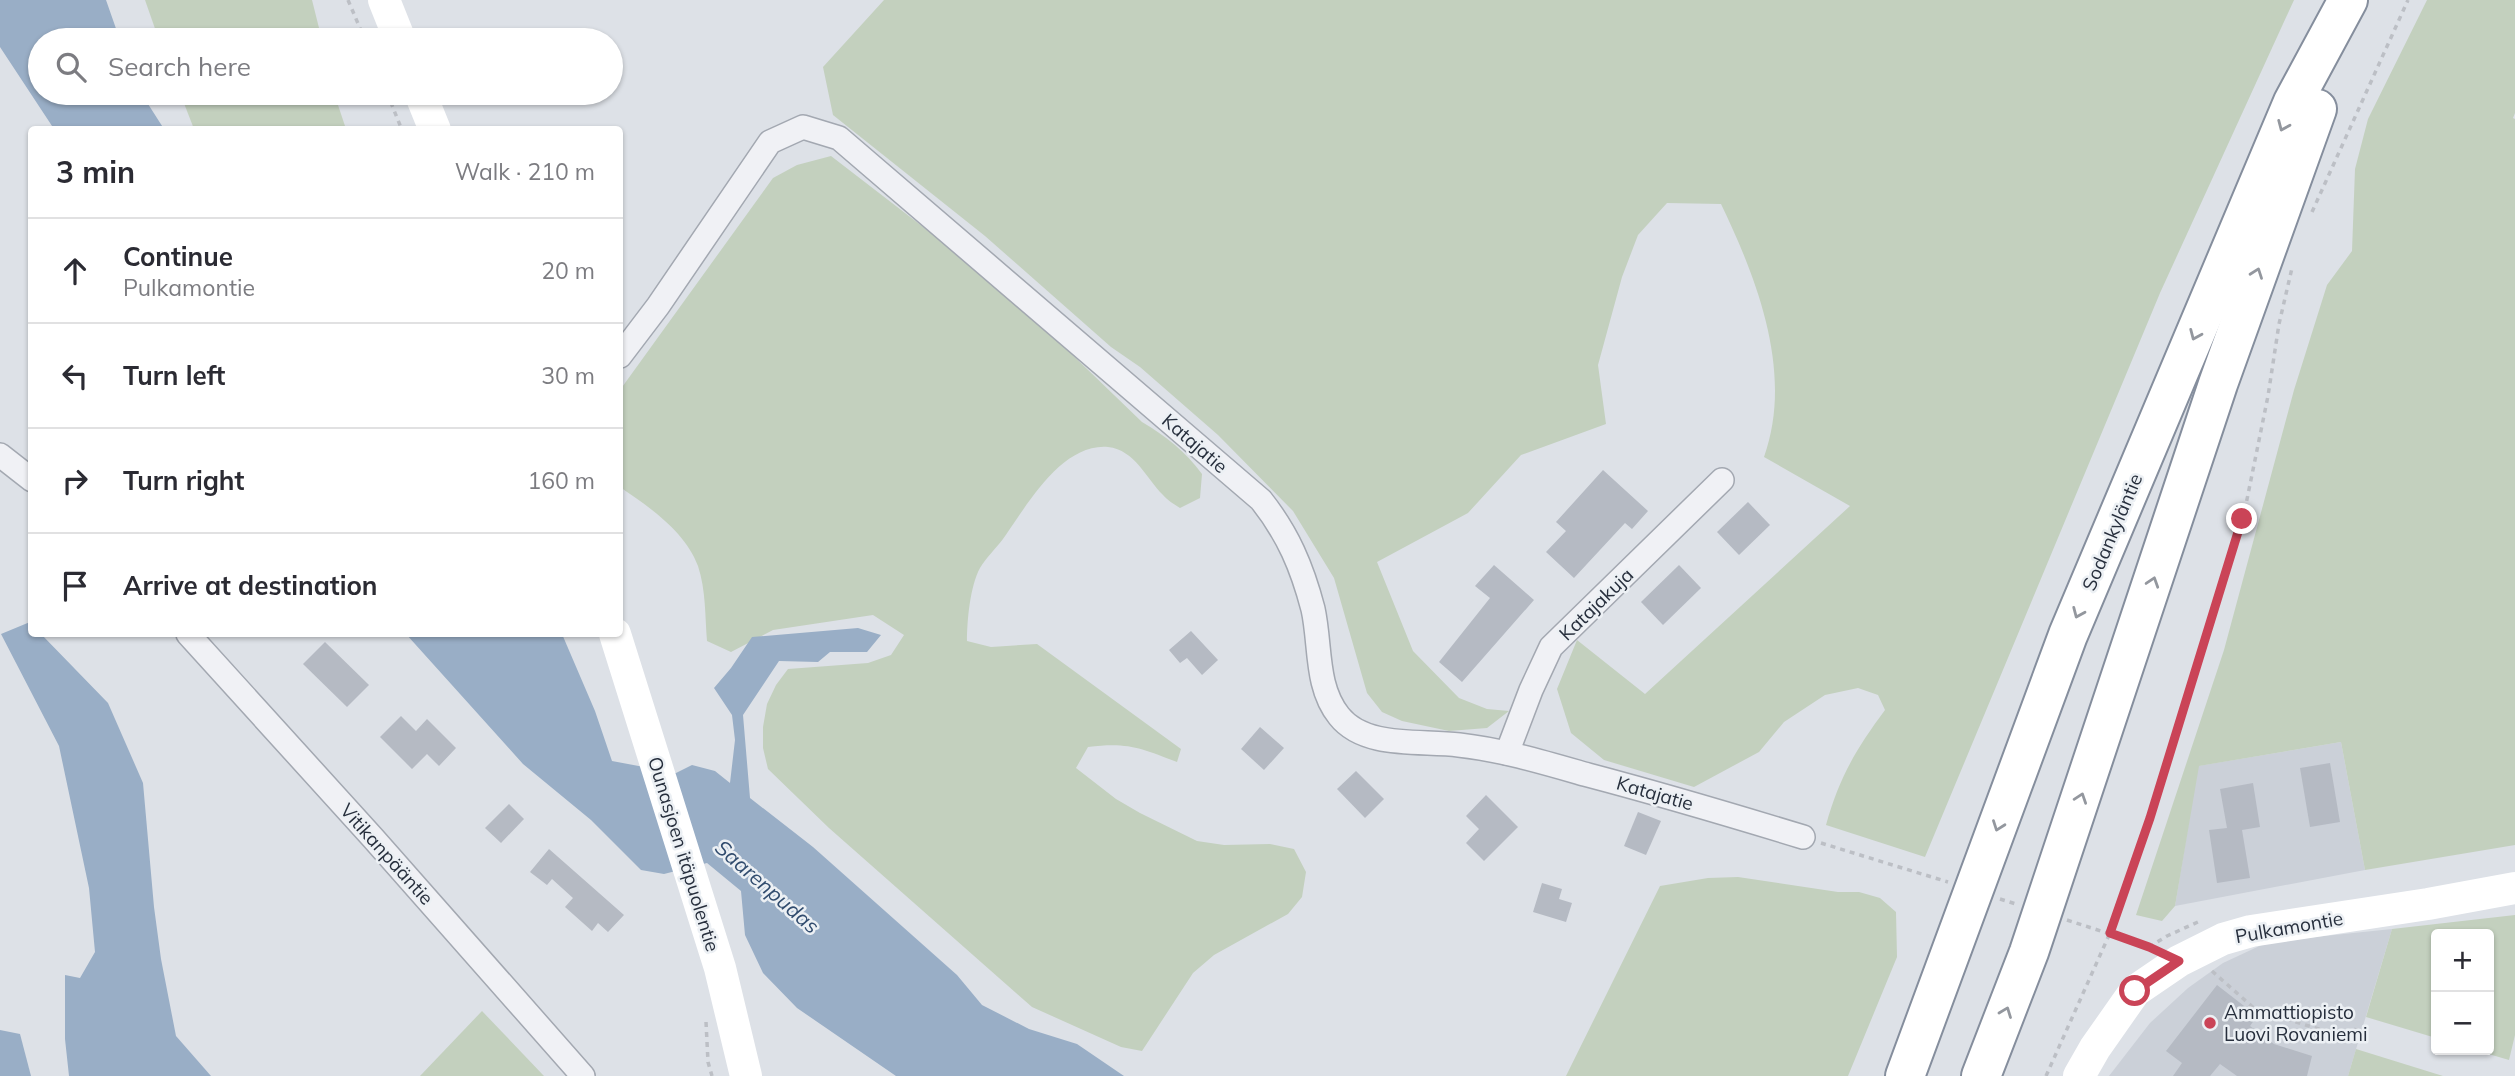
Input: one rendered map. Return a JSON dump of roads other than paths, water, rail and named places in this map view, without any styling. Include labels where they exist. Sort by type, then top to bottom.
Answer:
[{"type":"highway","name":"Sodankyläntie","points":[[1905,1076],[2068,635],[2293,102],[2348,0]]},
{"type":"highway","points":[[1981,1076],[2029,952],[2218,384],[2354,0]]},
{"type":"main road","points":[[384,0],[395,28]]},
{"type":"main road","points":[[425,105],[433,126]]},
{"type":"main road","name":"Ounasjoen itäpuolentie","points":[[616,637],[720,968],[746,1076]]},
{"type":"main road","name":"Pulkamontie","points":[[2079,1076],[2135,991],[2179,961],[2223,939],[2515,888]]},
{"type":"street","name":"Katajatie","points":[[623,352],[658,306],[770,142],[803,127],[839,138],[1261,500],[1282,527],[1299,562],[1313,611],[1323,686],[1339,716],[1358,733],[1507,753],[1667,796],[1803,837]]},
{"type":"street","points":[[0,455],[28,477]]},
{"type":"street","name":"Katajakuja","points":[[1507,753],[1551,647],[1722,480]]},
{"type":"street","name":"Vitikanpääntie","points":[[191,637],[583,1076]]},
{"type":"water","points":[[0,0],[106,0],[116,28],[28,28],[28,90],[0,47]]},
{"type":"water","points":[[38,105],[149,105],[162,126],[52,126]]},
{"type":"water","points":[[28,623],[28,637],[44,637],[108,703],[143,783],[154,907],[176,1036],[211,1076],[69,1076],[65,1039],[65,975],[80,978],[95,952],[89,888],[59,746],[1,634]]},
{"type":"water","name":"Saarenpudas","points":[[858,628],[881,635],[867,652],[830,652],[818,662],[779,661],[743,715],[750,798],[813,847],[957,975],[982,1005],[1029,1029],[1077,1044],[1124,1076],[896,1076],[797,1008],[763,973],[745,935],[741,891],[707,863],[664,874],[641,870],[591,820],[523,764],[409,637],[563,637],[595,711],[612,761],[676,773],[692,765],[715,771],[730,783],[735,740],[732,715],[714,688],[752,637]]},
{"type":"water","points":[[0,1030],[20,1034],[31,1076],[0,1076]]},
{"type":"place","name":"Ammattiopisto Luovi Rovaniemi","points":[[2210,1023]]}]
